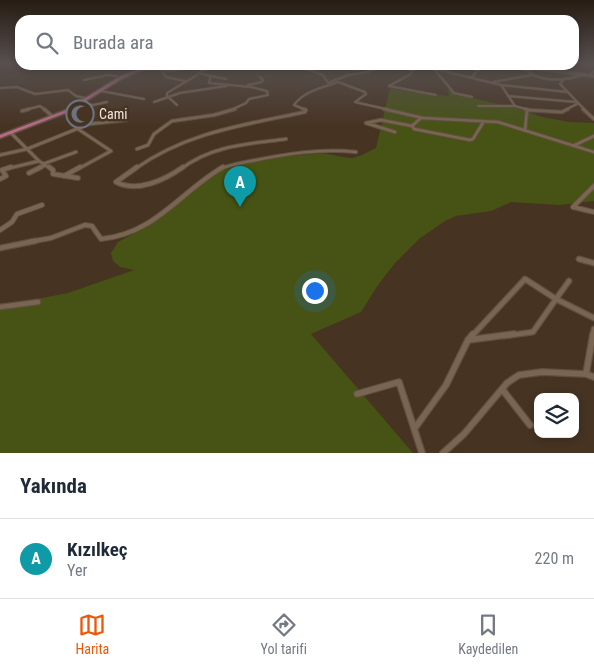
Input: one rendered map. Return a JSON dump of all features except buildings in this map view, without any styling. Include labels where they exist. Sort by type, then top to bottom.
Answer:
[{"type":"highway","points":[[0,135],[50,115],[85,98],[105,84]]},
{"type":"highway","points":[[0,135],[11,133],[66,111],[111,84]]},
{"type":"street","points":[[167,96],[167,94],[181,84]]},
{"type":"street","points":[[215,84],[226,86]]},
{"type":"street","points":[[154,102],[167,96],[194,90],[244,84]]},
{"type":"street","points":[[286,140],[223,148],[208,152],[195,158],[175,173],[155,182],[122,185],[116,182],[154,156],[208,132],[305,112],[306,110],[294,105],[297,99],[330,84]]},
{"type":"street","points":[[345,84],[366,93],[356,103],[421,118],[498,122],[594,152]]},
{"type":"street","points":[[392,84],[389,86],[436,95]]},
{"type":"street","points":[[447,84],[454,93],[472,97]]},
{"type":"street","points":[[498,84],[568,92]]},
{"type":"street","points":[[560,84],[576,103],[594,119]]},
{"type":"street","points":[[137,150],[148,145],[154,134],[172,121],[207,117],[246,104],[249,99],[265,97],[269,94],[258,88],[237,85]]},
{"type":"street","points":[[501,85],[515,106]]},
{"type":"street","points":[[0,88],[14,87],[35,94],[68,90],[85,98]]},
{"type":"street","points":[[101,91],[114,91],[136,99],[144,99]]},
{"type":"street","points":[[167,96],[177,104]]},
{"type":"street","points":[[508,96],[576,103]]},
{"type":"street","points":[[81,103],[93,106],[107,102]]},
{"type":"street","points":[[478,106],[515,106],[529,110],[562,112],[576,103]]},
{"type":"street","points":[[22,112],[40,106],[50,115]]},
{"type":"street","points":[[525,131],[526,111],[529,110]]},
{"type":"street","points":[[66,111],[89,124]]},
{"type":"street","points":[[412,126],[421,118]]},
{"type":"street","points":[[0,155],[27,149],[89,124],[126,120]]},
{"type":"street","points":[[395,132],[366,122],[381,120],[412,126],[423,132],[471,140],[484,121]]},
{"type":"street","points":[[62,176],[111,152],[78,129]]},
{"type":"street","points":[[11,133],[53,170],[54,174],[78,178]]},
{"type":"street","points":[[575,145],[594,136]]},
{"type":"street","points":[[0,248],[51,238],[85,225],[92,226],[101,239],[119,237],[145,225],[208,176],[224,167],[318,151],[336,149],[356,152]]},
{"type":"street","points":[[0,179],[6,176],[2,170],[4,169],[43,163],[76,152]]},
{"type":"street","points":[[29,173],[43,163]]},
{"type":"street","points":[[594,186],[573,207],[594,212]]},
{"type":"street","points":[[0,230],[12,222],[17,214],[42,205]]},
{"type":"street","points":[[579,260],[594,263]]},
{"type":"street","points":[[415,428],[446,385],[468,340],[525,279],[556,299],[594,318]]},
{"type":"street","points":[[468,340],[533,332],[569,281]]},
{"type":"street","points":[[0,307],[38,302]]},
{"type":"street","points":[[586,374],[594,329]]},
{"type":"street","points":[[443,453],[464,434],[502,389],[519,375],[542,372],[586,374],[594,377]]},
{"type":"street","points":[[358,394],[399,382],[422,453]]},
{"type":"street","points":[[502,389],[530,425]]},
{"type":"green space","points":[[390,88],[449,96],[448,88],[459,95],[516,108],[542,117],[570,122],[594,123],[594,201],[559,205],[511,202],[491,211],[456,216],[445,221],[419,239],[395,263],[361,312],[311,334],[413,453],[0,453],[0,306],[68,293],[134,270],[120,267],[113,261],[111,253],[118,242],[143,228],[211,175],[235,166],[277,158],[321,154],[354,158],[376,148]]},
{"type":"place","name":"Cami","points":[[80,114]]},
{"type":"place","name":"Kızılkeç","points":[[240,207]]}]
